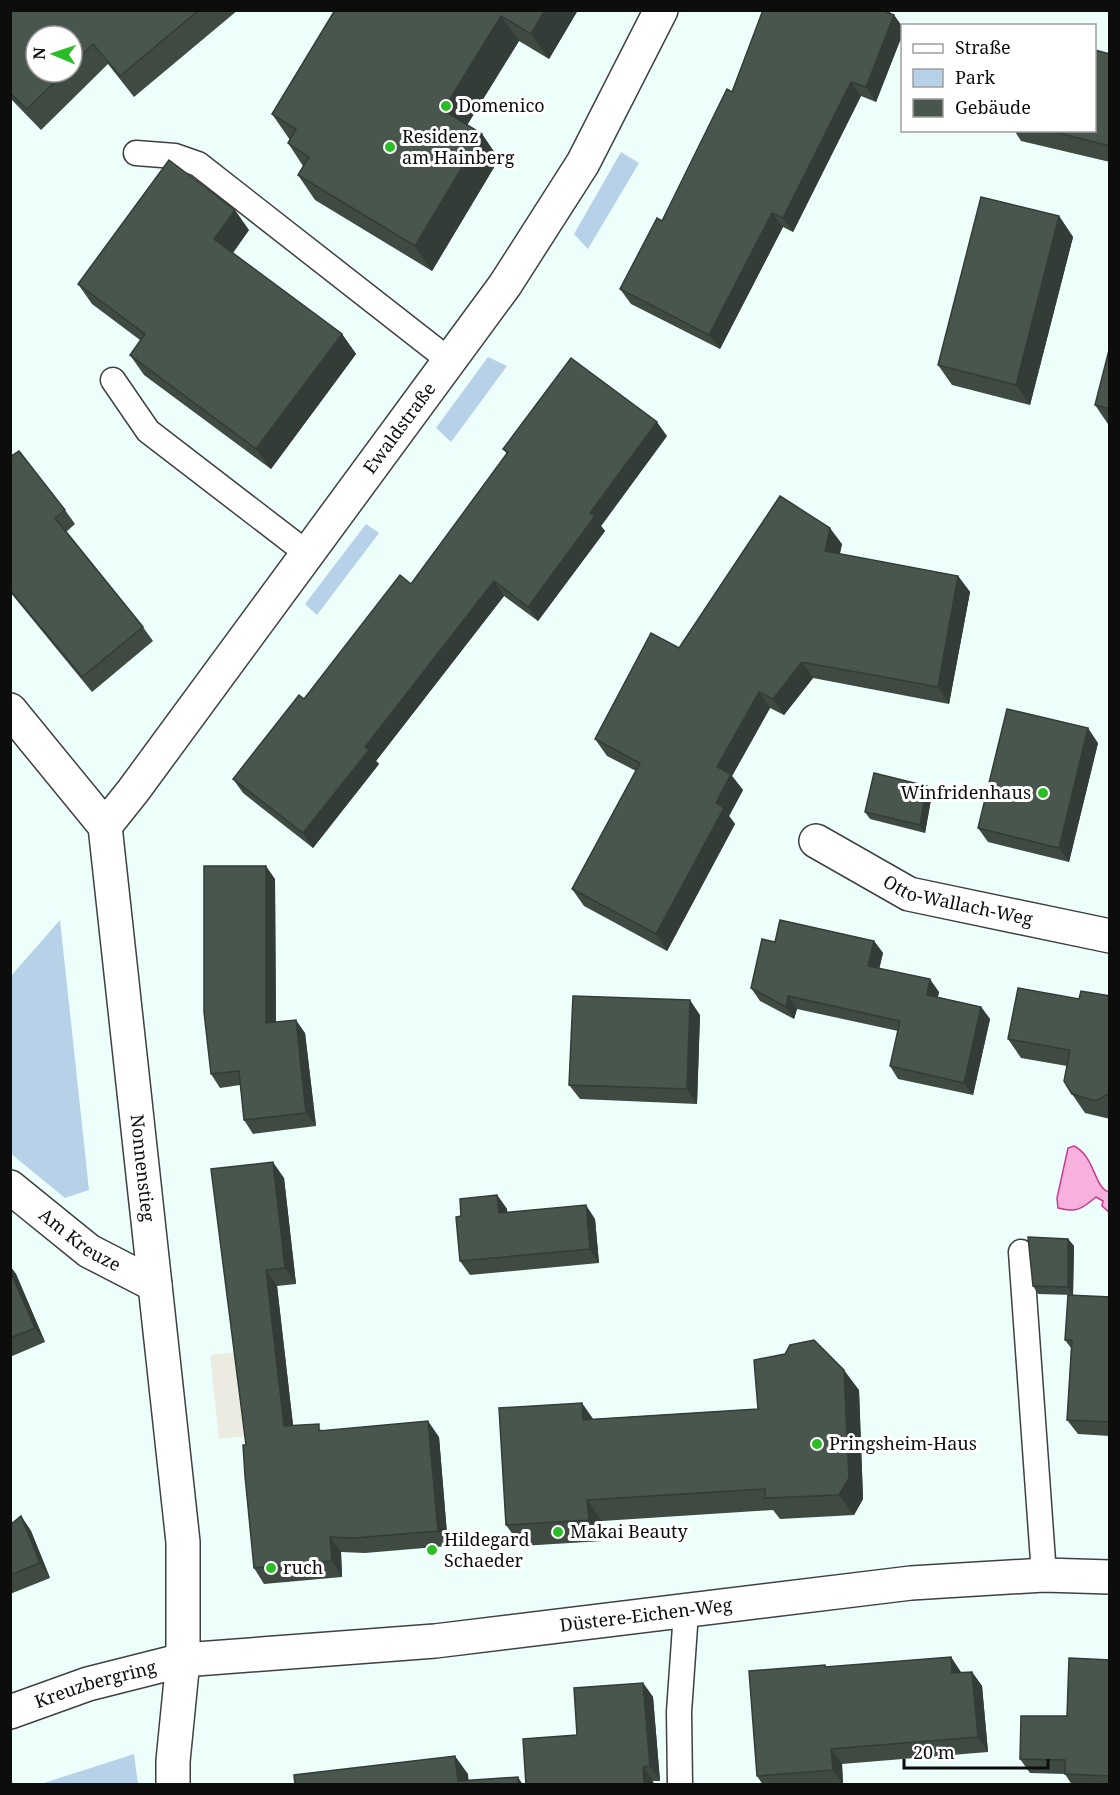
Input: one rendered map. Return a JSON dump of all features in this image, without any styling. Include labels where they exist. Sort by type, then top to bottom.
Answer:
[{"type":"street","name":"Ewaldstraße","points":[[105,826],[134,791],[505,285],[583,163],[661,10]]},
{"type":"street","points":[[10,710],[105,826]]},
{"type":"street","name":"Nonnenstieg","points":[[105,826],[183,1542],[183,1660],[172,1761],[173,1785]]},
{"type":"street","name":"Otto-Wallach-Weg","points":[[816,841],[909,894],[1110,936]]},
{"type":"street","name":"Am Kreuze","points":[[10,1187],[89,1251],[155,1285]]},
{"type":"street","name":"Düstere-Eichen-Weg","points":[[183,1660],[435,1641],[874,1587],[1044,1575],[1110,1577]]},
{"type":"street","name":"Kreuzbergring","points":[[10,1712],[88,1684],[183,1660]]},
{"type":"lane","points":[[136,153],[175,156],[198,164],[450,361]]},
{"type":"lane","points":[[113,380],[148,431],[308,554]]},
{"type":"lane","points":[[1021,1252],[1044,1575]]},
{"type":"lane","points":[[680,1785],[679,1712],[686,1611]]},
{"type":"shaded area","points":[[1074,1146],[1086,1157],[1100,1185],[1109,1192],[1109,1212],[1102,1206],[1103,1201],[1096,1197],[1078,1209],[1058,1208],[1057,1198],[1068,1148]]},
{"type":"shaded area","points":[[284,1347],[294,1431],[219,1439],[210,1355]]},
{"type":"green space","points":[[621,152],[639,163],[588,249],[574,234]]},
{"type":"green space","points":[[488,357],[507,366],[451,442],[436,428]]},
{"type":"green space","points":[[366,524],[379,533],[317,615],[305,604]]},
{"type":"green space","points":[[60,920],[89,1190],[65,1198],[10,1153],[11,976]]},
{"type":"green space","points":[[134,1754],[138,1784],[41,1784]]},
{"type":"building","points":[[10,10],[199,10],[120,76],[93,44],[84,53],[84,24],[24,24],[24,84],[53,84],[27,109],[10,93]]},
{"type":"building","name":"Residenz am Hainberg","points":[[335,10],[545,10],[531,34],[501,16],[443,110],[482,134],[415,246],[298,175],[309,157],[288,143],[296,129],[272,114]]},
{"type":"building","points":[[763,10],[881,10],[894,15],[866,87],[851,82],[783,218],[772,213],[709,335],[620,289],[657,218],[662,221],[727,89],[732,92]]},
{"type":"building","points":[[1096,50],[1110,54],[1110,146],[1055,132],[1096,132]]},
{"type":"building","points":[[169,160],[235,210],[214,239],[342,334],[256,449],[130,355],[145,334],[78,284]]},
{"type":"building","points":[[981,197],[1059,216],[1016,385],[938,365]]},
{"type":"building","points":[[1110,350],[1110,409],[1095,405]]},
{"type":"building","points":[[571,358],[657,422],[590,513],[595,516],[528,607],[494,581],[365,747],[369,750],[303,833],[233,779],[299,695],[304,699],[400,575],[411,584],[508,452],[503,449]]},
{"type":"building","points":[[19,451],[65,510],[55,518],[143,627],[82,677],[10,590],[10,457]]},
{"type":"building","points":[[780,496],[830,528],[825,551],[958,576],[938,687],[802,662],[773,699],[759,692],[717,767],[731,774],[716,803],[724,808],[656,934],[572,889],[640,763],[595,739],[651,633],[679,648]]},
{"type":"building","name":"Winfridenhaus","points":[[1007,709],[1088,728],[1059,848],[978,828]]},
{"type":"building","points":[[874,773],[927,786],[920,825],[865,812]]},
{"type":"building","points":[[204,866],[266,866],[266,1023],[296,1020],[306,1113],[244,1120],[239,1071],[211,1074],[204,1012]]},
{"type":"building","points":[[780,920],[874,941],[868,966],[930,979],[927,995],[981,1007],[964,1083],[890,1066],[900,1021],[788,996],[786,1007],[751,988],[762,939],[775,942]]},
{"type":"building","points":[[1018,988],[1079,999],[1081,991],[1110,996],[1110,1093],[1096,1101],[1072,1094],[1064,1081],[1070,1050],[1008,1039]]},
{"type":"building","points":[[573,996],[690,1000],[687,1089],[569,1085]]},
{"type":"building","points":[[273,1162],[285,1268],[266,1270],[284,1426],[319,1424],[319,1431],[428,1421],[438,1531],[354,1538],[330,1537],[332,1561],[254,1568],[245,1476],[243,1445],[246,1445],[211,1169]]},
{"type":"building","points":[[497,1195],[499,1213],[586,1205],[590,1249],[460,1261],[456,1217],[461,1216],[460,1199]]},
{"type":"building","points":[[1028,1237],[1068,1239],[1068,1287],[1033,1286]]},
{"type":"building","points":[[10,1271],[35,1328],[10,1338]]},
{"type":"building","points":[[1068,1295],[1110,1297],[1110,1422],[1067,1420],[1072,1340],[1065,1340]]},
{"type":"building","points":[[814,1340],[844,1370],[849,1478],[839,1495],[765,1498],[765,1489],[587,1500],[589,1520],[506,1525],[499,1408],[582,1403],[583,1420],[758,1409],[754,1360],[785,1354],[790,1345]]},
{"type":"building","points":[[21,1516],[40,1563],[10,1575],[10,1525]]},
{"type":"building","points":[[951,1657],[952,1673],[972,1672],[978,1737],[831,1749],[833,1770],[757,1776],[749,1671]]},
{"type":"building","points":[[1069,1658],[1110,1660],[1110,1776],[1065,1774],[1065,1760],[1020,1759],[1021,1716],[1067,1716]]},
{"type":"building","points":[[643,1683],[650,1766],[643,1767],[644,1784],[526,1785],[523,1739],[577,1735],[574,1688]]},
{"type":"building","points":[[455,1756],[458,1781],[518,1777],[518,1785],[295,1785],[294,1775]]},
{"type":"place","name":"Domenico","points":[[446,106]]},
{"type":"place","name":"Residenz am Hainberg","points":[[390,147]]},
{"type":"place","name":"Winfridenhaus","points":[[1043,793]]},
{"type":"place","name":"Pringsheim-Haus","points":[[817,1444]]},
{"type":"place","name":"Makai Beauty","points":[[558,1532]]},
{"type":"place","name":"Hildegard Schaeder","points":[[432,1550]]},
{"type":"place","name":"ruch","points":[[271,1568]]}]
